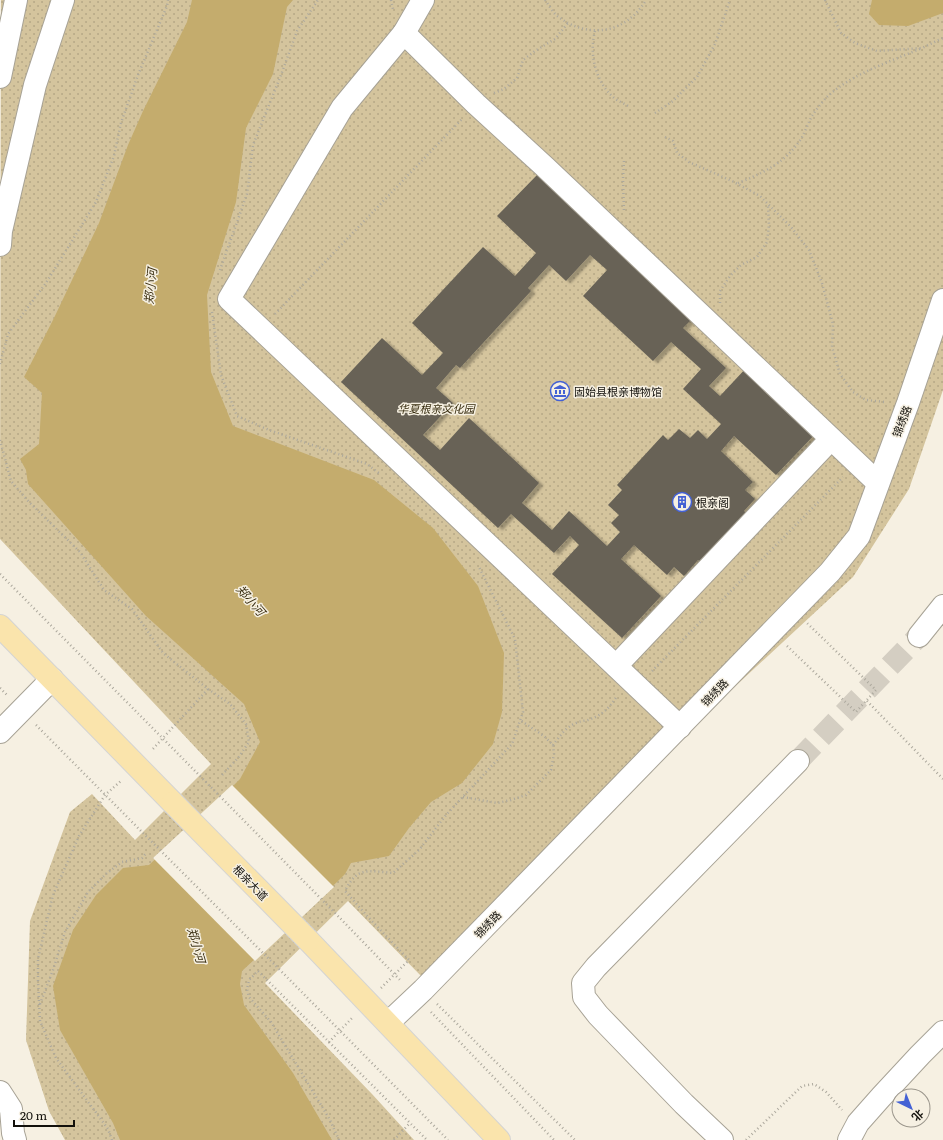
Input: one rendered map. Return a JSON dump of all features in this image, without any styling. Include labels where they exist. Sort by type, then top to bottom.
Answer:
[{"type":"main road","name":"根亲大道","points":[[0,626],[308,940],[499,1140]]},
{"type":"street","points":[[0,77],[16,0]]},
{"type":"street","points":[[0,245],[1,232],[35,85],[63,0]]},
{"type":"street","points":[[423,0],[404,33],[342,108],[229,298],[680,727]]},
{"type":"street","points":[[404,33],[476,104],[545,166],[878,483]]},
{"type":"street","name":"锦绣路","points":[[388,1023],[794,610],[830,572],[859,536],[908,403],[943,300]]},
{"type":"street","points":[[616,666],[831,439]]},
{"type":"street","points":[[919,636],[943,606]]},
{"type":"street","points":[[0,732],[52,679]]},
{"type":"street","points":[[722,1140],[684,1104],[598,1015],[584,997],[584,983],[596,967],[798,761]]},
{"type":"street","points":[[853,1132],[890,1086],[943,1032]]},
{"type":"street","points":[[0,1092],[11,1108],[15,1140]]},
{"type":"path","points":[[0,364],[8,334],[46,283],[96,202],[114,156],[123,116],[167,6],[168,0]]},
{"type":"path","points":[[220,272],[247,194],[252,145],[281,75],[297,31],[318,0]]},
{"type":"path","points":[[545,0],[555,14],[568,23],[573,26],[595,31],[612,29],[628,22],[640,10],[646,0]]},
{"type":"path","points":[[655,113],[673,101],[697,77],[716,44],[730,0]]},
{"type":"path","points":[[825,0],[841,33],[855,43],[877,51],[922,48]]},
{"type":"path","points":[[260,328],[476,104],[489,95],[504,89],[513,82],[517,78],[523,60],[555,39],[568,23]]},
{"type":"path","points":[[595,31],[593,40],[593,59],[599,80],[614,98],[630,107]]},
{"type":"path","points":[[738,183],[757,176],[780,162],[799,143],[812,115],[827,97],[847,82],[943,38]]},
{"type":"path","points":[[664,137],[673,141],[677,153],[689,162],[738,183],[760,196],[791,227],[809,250],[822,282],[833,324],[832,346],[840,374],[853,392],[866,400],[908,403]]},
{"type":"path","points":[[624,161],[623,179],[625,243]]},
{"type":"path","points":[[718,331],[720,291],[730,276],[741,265],[757,257],[767,242],[769,225],[768,204]]},
{"type":"path","points":[[212,311],[221,375],[237,416],[269,430],[367,464],[385,477]]},
{"type":"path","points":[[0,440],[11,481],[29,502],[80,552],[104,590],[132,609],[163,653],[208,689],[230,704],[246,724],[249,742],[238,758],[222,775]]},
{"type":"path","points":[[553,745],[566,730],[575,723],[589,720],[603,713],[619,694],[638,686],[857,463]]},
{"type":"path","points":[[394,974],[409,960],[345,891],[350,881],[359,873],[366,871],[393,873],[419,850],[446,815],[512,744],[523,712],[516,639],[479,566]]},
{"type":"path","points":[[0,574],[394,974],[419,993],[575,1140]]},
{"type":"path","points":[[773,631],[856,712],[867,701],[876,690],[794,610]]},
{"type":"path","points":[[0,688],[448,1140]]},
{"type":"path","points":[[112,1140],[108,1129],[56,1058],[40,1021],[38,959],[53,895],[79,836],[105,795],[137,766],[208,689]]},
{"type":"path","points":[[867,701],[943,779]]},
{"type":"path","points":[[463,797],[497,803],[511,800],[526,795],[551,770],[554,754],[553,745],[544,736],[520,720]]},
{"type":"path","points":[[39,1007],[65,932],[88,892],[107,873],[122,862],[142,858],[147,852]]},
{"type":"path","points":[[339,1140],[330,1120],[271,1022],[249,997],[247,989],[249,980],[258,971],[427,1140]]},
{"type":"path","points":[[419,993],[554,1140]]},
{"type":"path","points":[[329,1042],[340,1030]]},
{"type":"path","points":[[746,1140],[802,1086],[814,1084],[826,1092],[843,1112],[853,1132]]},
{"type":"path","points":[[394,1140],[410,1123]]},
{"type":"green space","name":"华夏根亲文化园","points":[[1,0],[943,0],[943,390],[909,489],[853,577],[422,977],[348,901],[265,983],[372,1094],[414,1140],[65,1140],[49,1111],[26,1040],[30,921],[70,812],[92,794],[135,840],[211,764],[0,539]]},
{"type":"water","name":"郑小河","points":[[192,0],[293,0],[287,7],[273,74],[246,128],[236,202],[207,295],[211,372],[233,426],[374,480],[433,528],[478,586],[504,653],[502,712],[493,744],[462,783],[431,802],[409,828],[389,856],[351,863],[345,874],[337,882],[242,971],[240,984],[244,1005],[293,1073],[332,1140],[120,1140],[113,1123],[60,1030],[53,986],[73,930],[96,895],[123,868],[149,865],[240,779],[260,742],[244,704],[146,616],[28,484],[26,470],[20,459],[39,444],[42,393],[24,377],[99,223],[128,145],[187,22]]},
{"type":"water","points":[[872,0],[943,0],[943,13],[908,26],[879,25],[869,14]]},
{"type":"pier","points":[[232,785],[334,887],[255,961],[153,858]]},
{"type":"building","points":[[537,175],[692,319],[683,328],[726,368],[709,386],[720,396],[748,366],[818,431],[776,475],[734,436],[721,451],[753,482],[745,490],[755,499],[744,511],[753,519],[707,568],[698,560],[684,576],[674,567],[667,575],[634,545],[621,559],[661,596],[622,638],[552,574],[579,545],[570,536],[554,553],[511,514],[498,528],[341,382],[382,338],[422,375],[443,353],[412,323],[483,247],[515,276],[536,253],[497,216]],"holes":[[[590,255],[607,270],[583,296],[653,361],[671,342],[701,369],[683,389],[721,424],[707,439],[698,430],[690,438],[679,429],[668,440],[663,435],[617,485],[622,490],[608,505],[619,515],[611,523],[620,532],[607,546],[569,511],[552,530],[522,503],[539,483],[469,418],[440,450],[423,435],[453,403],[436,388],[456,365],[460,368],[531,291],[528,288],[549,265],[566,281]]]},
{"type":"tunnel","points":[[798,761],[919,636]]},
{"type":"place","name":"固始县根亲博物馆","points":[[560,391]]},
{"type":"place","name":"根亲阁","points":[[682,502]]}]
